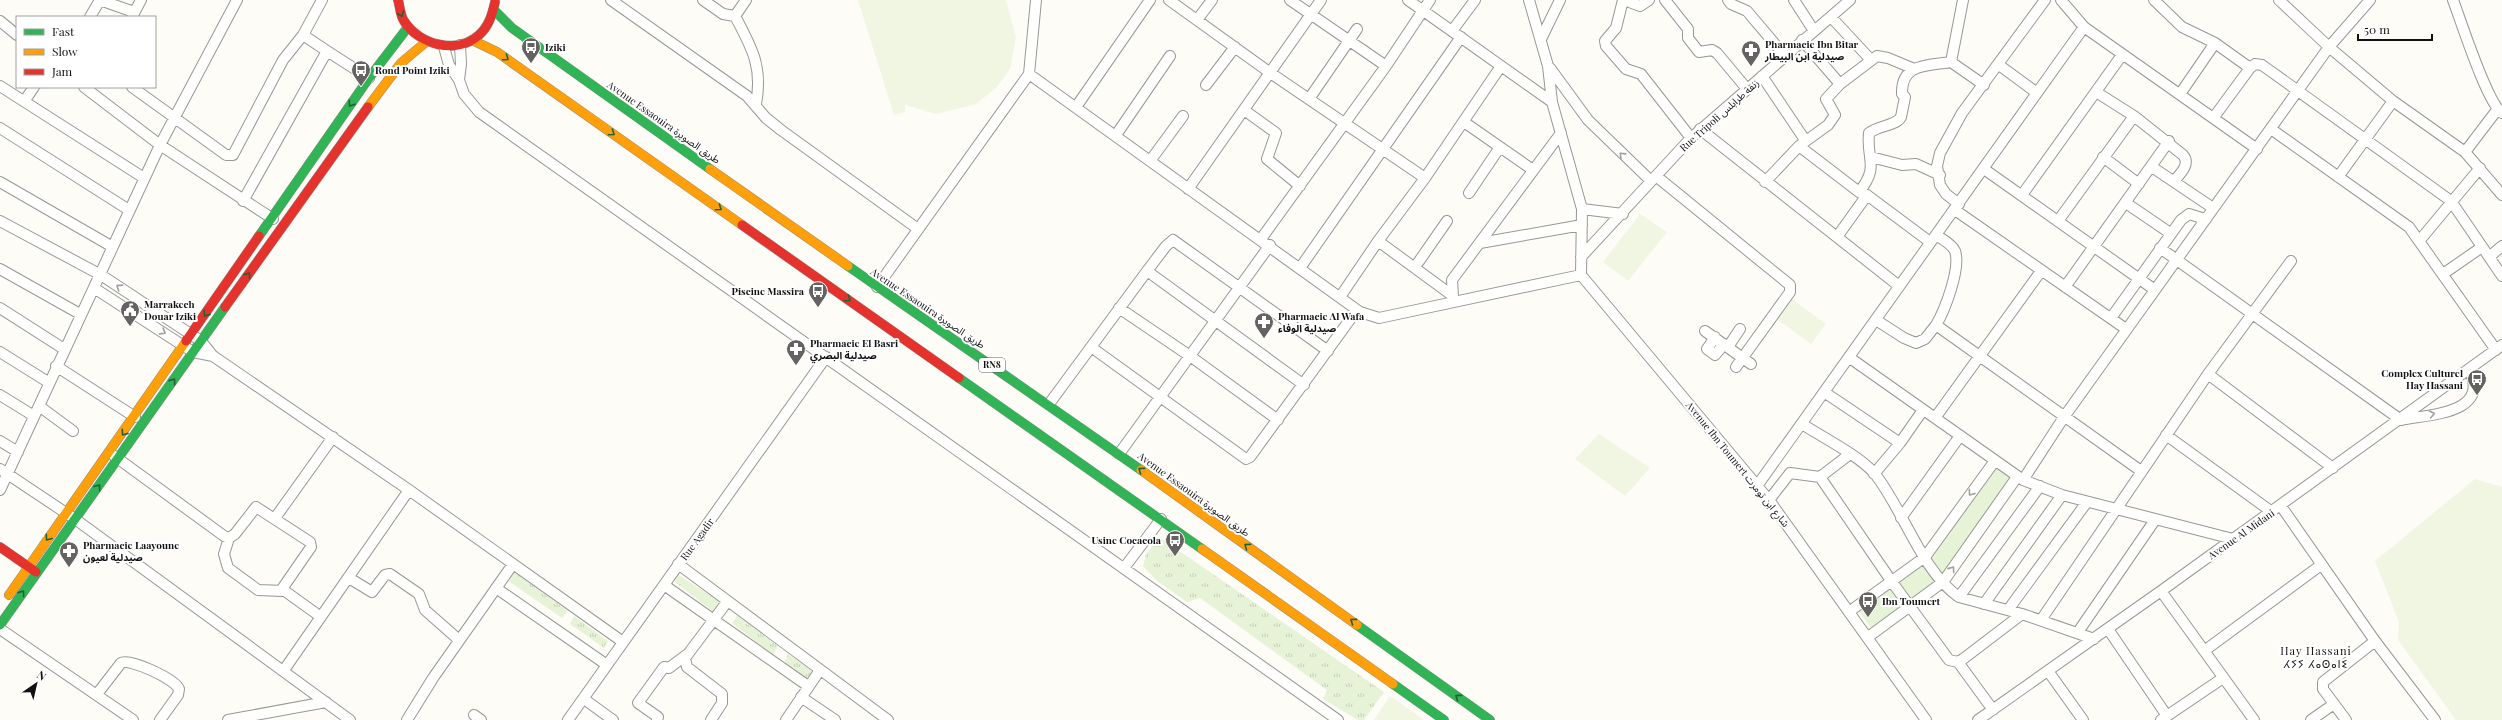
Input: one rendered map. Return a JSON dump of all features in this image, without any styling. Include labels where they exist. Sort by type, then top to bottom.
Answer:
[{"type":"main road","points":[[398,0],[401,15],[408,27],[426,42],[444,47],[460,45],[472,40],[486,27],[494,10],[496,0]]},
{"type":"main road","name":"Avenue Essaouira طريق الصويرة","points":[[494,10],[512,28],[877,287],[1049,404],[1490,720]]},
{"type":"main road","points":[[0,608],[28,566],[135,417],[191,334],[273,219],[369,78],[408,27]]},
{"type":"main road","points":[[472,40],[497,52],[1444,720]]},
{"type":"main road","points":[[0,625],[36,572],[119,459],[322,168],[401,63],[426,42]]},
{"type":"main road","points":[[0,547],[36,572]]},
{"type":"street","points":[[91,16],[100,0],[133,15],[141,0]]},
{"type":"street","points":[[0,490],[4,472],[18,452],[48,382],[80,314],[101,275],[111,246],[160,145],[237,0]]},
{"type":"street","points":[[133,88],[226,155],[233,156],[283,60],[303,35],[322,0]]},
{"type":"street","points":[[611,0],[756,104],[766,118],[781,130],[918,229]]},
{"type":"street","points":[[703,0],[723,14],[735,16]]},
{"type":"street","points":[[735,16],[746,0]]},
{"type":"street","points":[[877,287],[1030,74],[1036,0]]},
{"type":"street","points":[[1076,107],[1150,0]]},
{"type":"street","points":[[1169,0],[1344,124],[1426,178]]},
{"type":"street","points":[[1197,20],[1212,0]]},
{"type":"street","points":[[1290,0],[1386,66]]},
{"type":"street","points":[[1188,189],[1321,0]]},
{"type":"street","points":[[1408,0],[1552,102]]},
{"type":"street","points":[[1261,239],[1386,66],[1430,0]]},
{"type":"street","points":[[1300,268],[1382,150],[1456,34],[1475,0]]},
{"type":"street","points":[[1030,74],[1116,135],[1188,189],[1270,245],[1360,312],[1379,318],[1453,299],[1581,275],[1582,209],[1552,102],[1548,66],[1530,0]]},
{"type":"street","points":[[1541,39],[1560,0]]},
{"type":"street","points":[[1649,0],[1640,6],[1624,0],[1616,28],[1605,41],[1606,46],[1626,69],[1641,74],[1691,138]]},
{"type":"street","points":[[1665,0],[1688,29],[1688,38],[1699,52],[1712,50],[1717,52],[1747,89]]},
{"type":"street","points":[[1728,0],[1731,4],[1747,11],[1785,56]]},
{"type":"street","points":[[1794,0],[1814,31]]},
{"type":"street","name":"Rue Tripoli زنقة طرابلس","points":[[1581,257],[1623,214],[1653,179],[1700,129],[1850,0]]},
{"type":"street","points":[[1951,62],[1962,0]]},
{"type":"street","points":[[2045,0],[1962,113],[1944,145],[1938,166],[1942,189],[1957,207],[2041,270],[2126,329]]},
{"type":"street","points":[[2062,0],[2084,27],[2257,148]]},
{"type":"street","points":[[2154,0],[2182,27],[2215,43],[2250,68]]},
{"type":"street","points":[[2279,0],[2329,47],[2393,100],[2465,152],[2495,184],[2502,195]]},
{"type":"street","points":[[1868,637],[1943,582],[2020,478],[2329,47],[2370,0]]},
{"type":"street","points":[[2453,0],[2500,111],[2465,152]]},
{"type":"street","points":[[735,16],[751,48],[759,74],[756,104]]},
{"type":"street","points":[[1831,17],[1870,60]]},
{"type":"street","points":[[0,22],[16,34]]},
{"type":"street","points":[[1758,486],[2084,27]]},
{"type":"street","points":[[1309,98],[1357,29]]},
{"type":"street","points":[[303,35],[369,78]]},
{"type":"street","points":[[1802,40],[1840,84]]},
{"type":"street","points":[[2180,94],[2215,43]]},
{"type":"street","points":[[459,80],[461,64],[460,45]]},
{"type":"street","points":[[444,47],[449,65],[459,80],[467,100],[479,112],[1338,720]]},
{"type":"street","points":[[1206,85],[1236,47]]},
{"type":"street","points":[[243,201],[327,51]]},
{"type":"street","points":[[2022,195],[2122,55]]},
{"type":"street","points":[[1116,135],[1170,56]]},
{"type":"street","points":[[1765,182],[1802,143],[1828,125],[1834,118],[1834,113],[1826,99],[1840,84],[1870,60],[1881,56],[1912,68],[1951,62],[1984,85]]},
{"type":"street","points":[[1999,64],[2037,93]]},
{"type":"street","points":[[2214,117],[2250,68],[2255,64],[2262,66],[2451,201],[2502,276]]},
{"type":"street","points":[[1340,297],[1378,241],[1426,178],[1501,66]]},
{"type":"street","points":[[1548,66],[1588,120],[1653,179],[1790,285],[1790,292],[1736,367]]},
{"type":"street","points":[[1837,237],[1869,180],[1872,165],[1868,148],[1869,133],[1882,125],[1899,120],[1905,97],[1902,94],[1901,84],[1905,75],[1912,68]]},
{"type":"street","points":[[1762,76],[1802,143],[1863,193],[1933,239],[1953,248],[1956,257],[1951,288],[1936,325],[1925,339],[1916,343],[1904,338],[1876,320]]},
{"type":"street","points":[[0,86],[25,100],[144,178]]},
{"type":"street","points":[[25,100],[33,88]]},
{"type":"street","points":[[85,88],[160,145],[243,201],[273,219]]},
{"type":"street","points":[[2096,92],[2134,116],[2169,141],[2187,160],[2186,166],[2174,181]]},
{"type":"street","points":[[2338,178],[2393,100]]},
{"type":"street","points":[[1244,110],[1276,134],[1267,159],[1300,186]]},
{"type":"street","points":[[1150,161],[1183,116]]},
{"type":"street","points":[[2058,220],[2134,116]]},
{"type":"street","points":[[1464,122],[1533,170]]},
{"type":"street","points":[[0,128],[129,210]]},
{"type":"street","points":[[1700,129],[1765,182],[1899,286]]},
{"type":"street","points":[[2271,129],[2409,227],[2499,348]]},
{"type":"street","points":[[1453,299],[1452,280],[1561,133]]},
{"type":"street","points":[[2065,287],[2152,167],[2169,141]]},
{"type":"street","points":[[1469,193],[1500,147]]},
{"type":"street","points":[[1871,157],[1902,165],[1916,164],[1940,175]]},
{"type":"street","points":[[2103,158],[2139,184]]},
{"type":"street","points":[[2152,167],[2213,208]]},
{"type":"street","points":[[2420,240],[2480,168]]},
{"type":"street","points":[[1984,169],[2058,220],[2093,248],[2155,290]]},
{"type":"street","points":[[2495,184],[2502,176]]},
{"type":"street","points":[[0,182],[111,246]]},
{"type":"street","points":[[2126,203],[2170,233]]},
{"type":"street","points":[[1582,209],[1623,214]]},
{"type":"street","points":[[2111,318],[2170,233],[2186,215],[2205,219]]},
{"type":"street","points":[[0,221],[101,275],[191,334],[201,341],[212,356],[333,437],[623,642]]},
{"type":"street","points":[[1416,267],[1447,221]]},
{"type":"street","points":[[1480,243],[1582,225]]},
{"type":"street","points":[[1049,404],[1166,246],[1174,240],[1328,351]]},
{"type":"street","points":[[1378,241],[1416,267],[1453,299]]},
{"type":"street","points":[[1119,454],[1270,245]]},
{"type":"street","points":[[2489,257],[2502,246]]},
{"type":"street","points":[[2443,274],[2482,247]]},
{"type":"street","points":[[2160,248],[2401,420],[2462,406],[2472,398],[2475,388],[2469,369]]},
{"type":"street","points":[[2041,620],[2208,374],[2291,261]]},
{"type":"street","points":[[0,269],[80,314]]},
{"type":"street","points":[[1935,418],[2041,270]]},
{"type":"street","points":[[1147,271],[1304,385]]},
{"type":"street","name":"Avenue Ibn Toumert شارع ابن تومرت","points":[[1581,275],[1769,500],[1850,611],[1926,720]]},
{"type":"street","points":[[94,288],[193,352],[212,356]]},
{"type":"street","points":[[0,308],[64,349]]},
{"type":"street","points":[[1119,308],[1190,356],[1278,420]]},
{"type":"street","points":[[1091,347],[1243,458],[1250,457],[1304,385],[1354,314],[1360,312]]},
{"type":"street","points":[[1936,325],[2141,471]]},
{"type":"street","points":[[1714,337],[1707,349],[1715,355],[1740,329]]},
{"type":"street","points":[[1705,331],[1752,364]]},
{"type":"street","name":"Avenue Al Midani","points":[[1982,719],[2401,420],[2499,348]]},
{"type":"street","points":[[0,352],[48,382]]},
{"type":"street","name":"Rue Agadir","points":[[568,720],[826,357]]},
{"type":"street","points":[[1850,358],[1994,462],[2020,478],[2062,495],[2115,510],[2233,539]]},
{"type":"street","points":[[56,366],[135,417]]},
{"type":"street","points":[[2208,374],[2333,468]]},
{"type":"street","points":[[1824,392],[1900,443]]},
{"type":"street","points":[[0,395],[34,416]]},
{"type":"street","points":[[39,406],[73,431]]},
{"type":"street","points":[[1874,474],[1900,443],[1923,410]]},
{"type":"street","points":[[1802,424],[1850,454],[1874,474],[1925,556],[1943,582],[1959,597],[2022,614],[2078,632],[2094,639]]},
{"type":"street","points":[[2166,435],[2272,512]]},
{"type":"street","points":[[1901,518],[1960,436]]},
{"type":"street","points":[[275,518],[333,437]]},
{"type":"street","points":[[0,441],[18,452]]},
{"type":"street","points":[[110,452],[229,538]]},
{"type":"street","points":[[1769,500],[1790,473],[1820,477],[1850,454]]},
{"type":"street","points":[[1850,611],[1892,582],[1925,556],[1994,462]]},
{"type":"street","points":[[4,472],[65,514],[75,519],[284,670],[350,720]]},
{"type":"street","points":[[1820,477],[1892,582],[1949,660],[1958,662],[1993,710]]},
{"type":"street","points":[[1959,597],[2040,486]]},
{"type":"street","points":[[284,670],[409,490]]},
{"type":"street","points":[[1984,604],[2062,495]]},
{"type":"street","points":[[2008,610],[2087,502]]},
{"type":"street","points":[[2280,506],[2375,641],[2433,719]]},
{"type":"street","points":[[283,591],[283,588],[312,544],[275,518],[256,507],[235,534],[229,538],[224,554],[228,568],[258,590],[283,591],[321,617]]},
{"type":"street","points":[[1124,568],[1161,519]]},
{"type":"street","points":[[2078,632],[2154,520]]},
{"type":"street","points":[[407,720],[459,640],[512,564]]},
{"type":"street","points":[[678,564],[727,602],[888,720]]},
{"type":"street","points":[[2204,651],[2321,565]]},
{"type":"street","points":[[348,578],[372,592],[385,575],[390,574],[418,594],[425,610],[459,640]]},
{"type":"street","points":[[664,585],[808,686]]},
{"type":"street","points":[[496,588],[607,665]]},
{"type":"street","points":[[2161,591],[2254,720]]},
{"type":"street","points":[[711,720],[722,703],[722,694],[687,667],[685,658],[727,602]]},
{"type":"street","points":[[1958,662],[2022,614]]},
{"type":"street","points":[[0,629],[133,720]]},
{"type":"street","points":[[2108,629],[2164,718],[2223,678]]},
{"type":"street","points":[[2346,720],[2323,689],[2325,679],[2375,641]]},
{"type":"street","points":[[656,720],[658,717],[638,703],[664,667],[669,668],[689,652]]},
{"type":"street","points":[[97,694],[121,663],[128,661],[160,674],[179,687],[178,695],[160,720]]},
{"type":"street","points":[[786,720],[820,670]]},
{"type":"street","points":[[2048,671],[2083,720]]},
{"type":"street","points":[[801,697],[835,720]]},
{"type":"street","points":[[584,699],[613,720]]},
{"type":"street","points":[[228,720],[326,702]]},
{"type":"street","points":[[2311,720],[2334,704]]},
{"type":"green space","points":[[858,0],[1006,0],[1016,37],[1010,69],[997,87],[976,104],[936,114],[905,105],[905,112],[894,115]]},
{"type":"green space","points":[[1640,214],[1667,232],[1628,281],[1603,262]]},
{"type":"green space","points":[[1790,298],[1826,324],[1811,344],[1776,318]]},
{"type":"green space","points":[[1599,434],[1650,468],[1625,496],[1575,459]]},
{"type":"green space","points":[[1995,466],[2015,479],[1942,577],[1929,557]]},
{"type":"green space","points":[[2475,479],[2502,487],[2502,720],[2456,720],[2398,640],[2399,622],[2375,561]]},
{"type":"green space","points":[[1159,537],[1384,692],[1364,720],[1358,720],[1323,699],[1327,690],[1200,598],[1187,602],[1157,581],[1143,566],[1146,554]]},
{"type":"green space","points":[[1924,562],[1937,580],[1910,602],[1894,585]]},
{"type":"green space","points":[[513,571],[568,611],[562,618],[507,580]]},
{"type":"green space","points":[[677,574],[720,602],[714,612],[675,582]]},
{"type":"green space","points":[[1890,588],[1904,606],[1871,628],[1858,610]]},
{"type":"green space","points":[[574,616],[608,641],[604,648],[570,624]]},
{"type":"green space","points":[[737,616],[778,646],[773,655],[732,623]]},
{"type":"green space","points":[[788,654],[814,672],[806,678],[785,664]]},
{"type":"green space","points":[[1390,696],[1424,720],[1374,720]]},
{"type":"traffic: fast","points":[[494,10],[512,28],[710,169]]},
{"type":"traffic: fast","points":[[259,236],[369,78],[408,27]]},
{"type":"traffic: fast","points":[[848,266],[1141,470]]},
{"type":"traffic: fast","points":[[0,625],[225,307]]},
{"type":"traffic: fast","points":[[959,378],[1202,549]]},
{"type":"traffic: fast","points":[[1357,625],[1490,720]]},
{"type":"traffic: fast","points":[[1393,684],[1444,720]]},
{"type":"traffic: slow","points":[[472,40],[497,52],[742,225]]},
{"type":"traffic: slow","points":[[368,107],[401,63],[426,42]]},
{"type":"traffic: slow","points":[[710,169],[848,266]]},
{"type":"traffic: slow","points":[[9,595],[186,341]]},
{"type":"traffic: slow","points":[[1141,470],[1357,625]]},
{"type":"traffic: slow","points":[[1202,549],[1393,684]]},
{"type":"traffic: jam","points":[[398,0],[403,19],[411,29],[419,36],[429,41],[450,46],[460,45],[479,35],[490,20],[495,2]]},
{"type":"traffic: jam","points":[[225,307],[368,107]]},
{"type":"traffic: jam","points":[[742,225],[959,378]]},
{"type":"traffic: jam","points":[[186,341],[259,236]]},
{"type":"traffic: jam","points":[[0,547],[36,572]]},
{"type":"place","name":"Iziki","points":[[531,64]]},
{"type":"place","name":"Pharmacie Ibn Bitar صيدلية ابن البيطار","points":[[1751,67]]},
{"type":"place","name":"Rond Point Iziki","points":[[361,87]]},
{"type":"place","name":"Piscine Massira","points":[[818,308]]},
{"type":"place","name":"Marrakech Douar Iziki","points":[[130,327]]},
{"type":"place","name":"Pharmacie Al Wafa صيدلية الوفاء","points":[[1264,339]]},
{"type":"place","name":"Pharmacie El Basri صيدلية البصري","points":[[796,366]]},
{"type":"place","name":"Complex Culturel Hay Hassani","points":[[2477,396]]},
{"type":"place","name":"Usine Cocacola","points":[[1175,557]]},
{"type":"place","name":"Pharmacie Laayoune صيدلية لعيون","points":[[69,568]]},
{"type":"place","name":"Ibn Toumert","points":[[1868,618]]},
{"type":"district","name":"Hay Hassani ⵃⵢⵢ ⵃⴰⵙⴰⵏⵉ","points":[[2316,657]]}]
